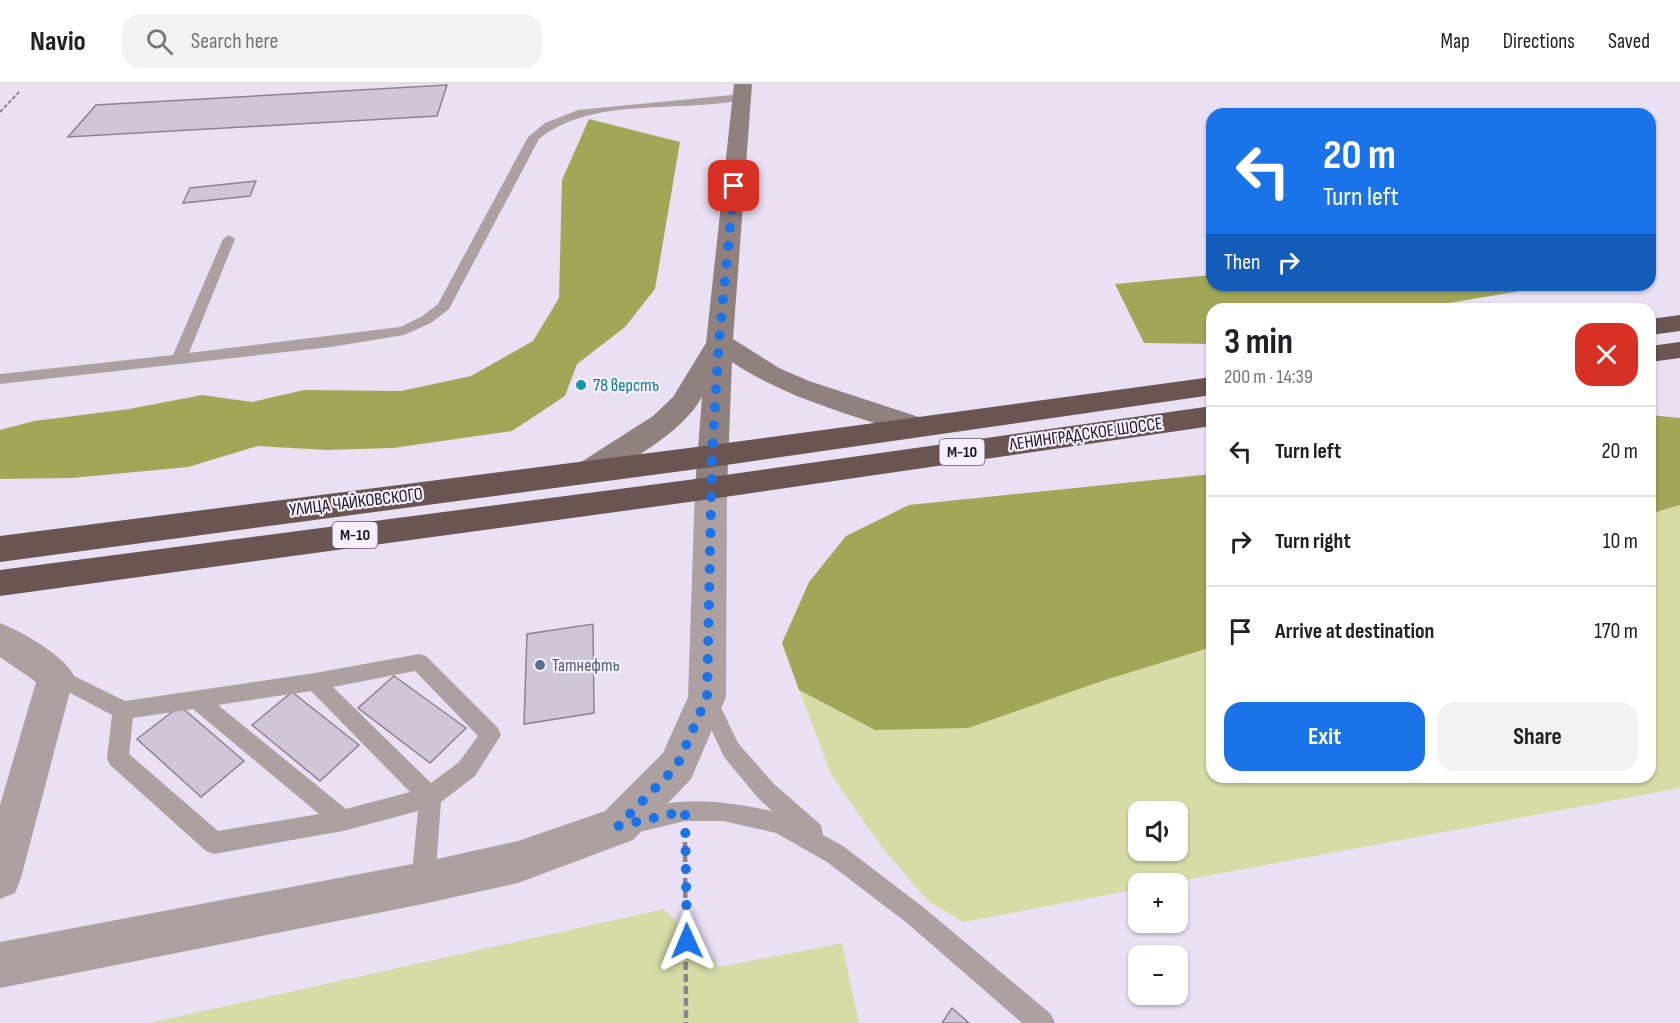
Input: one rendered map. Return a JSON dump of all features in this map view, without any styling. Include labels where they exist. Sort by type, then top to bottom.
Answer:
[{"type":"highway","points":[[1656,326],[1680,323]]},
{"type":"highway","name":"ЛЕНИНГРАДСКОЕ ШОССЕ","points":[[712,472],[855,437],[915,426],[1206,387]]},
{"type":"highway","name":"ЛЕНИНГРАДСКОЕ ШОССЕ","points":[[712,472],[1206,417]]},
{"type":"highway","name":"УЛИЦА ЧАЙКОВСКОГО","points":[[0,549],[589,472],[712,472]]},
{"type":"highway","name":"УЛИЦА ЧАЙКОВСКОГО","points":[[0,583],[712,472]]},
{"type":"street","points":[[0,965],[423,883],[518,862],[618,826],[677,766],[707,697],[712,472],[719,342],[743,91]]},
{"type":"street","points":[[719,342],[769,374],[799,387],[915,426]]},
{"type":"street","points":[[589,472],[663,423],[684,403],[719,342]]},
{"type":"street","points":[[0,638],[56,676],[9,814],[0,878]]},
{"type":"lane","points":[[0,380],[331,342],[404,331],[426,320],[444,306],[534,137],[549,125],[578,114],[743,91]]},
{"type":"lane","points":[[179,359],[229,239]]},
{"type":"lane","points":[[56,676],[123,710],[315,682],[419,662],[491,735],[467,769],[430,797],[343,820],[214,843],[118,758],[123,710]]},
{"type":"lane","points":[[315,682],[430,797],[423,883]]},
{"type":"lane","points":[[707,697],[731,750],[766,791],[835,854],[915,915],[1042,1023]]},
{"type":"lane","points":[[196,699],[343,820]]},
{"type":"lane","points":[[618,826],[685,811],[723,811],[780,823],[835,854]]},
{"type":"path","points":[[0,112],[19,92]]},
{"type":"path","points":[[685,811],[686,1023]]},
{"type":"green space","points":[[589,119],[680,142],[655,289],[625,327],[577,364],[565,396],[512,431],[393,448],[326,450],[258,446],[188,467],[72,478],[0,479],[0,430],[34,421],[129,409],[202,395],[252,402],[304,390],[401,391],[471,376],[533,341],[559,298],[562,180]]},
{"type":"green space","points":[[1206,276],[1206,291],[1520,291],[1449,303],[1206,303],[1206,344],[1144,343],[1115,284]]},
{"type":"green space","points":[[1656,416],[1680,418],[1680,505],[1656,512]]},
{"type":"green space","points":[[1206,475],[1206,649],[1099,682],[968,728],[875,730],[799,690],[782,643],[809,582],[846,536],[909,505]]},
{"type":"green space","points":[[1680,505],[1680,788],[1188,879],[1188,873],[1128,873],[1128,891],[963,922],[928,901],[881,846],[832,776],[799,690],[875,730],[1099,682],[1206,649],[1206,783],[1656,783],[1656,512]]},
{"type":"green space","points":[[664,909],[720,967],[842,943],[859,1023],[149,1023]]},
{"type":"building","points":[[447,85],[437,116],[68,137],[96,105]]},
{"type":"building","points":[[256,181],[250,196],[183,203],[190,188]]},
{"type":"building","points":[[593,624],[594,713],[524,724],[527,634]]},
{"type":"building","points":[[394,676],[466,728],[430,763],[358,708]]},
{"type":"building","points":[[292,692],[359,745],[320,781],[252,725]]},
{"type":"building","points":[[180,706],[244,761],[201,797],[137,739]]},
{"type":"building","points":[[952,1008],[969,1023],[942,1023]]},
{"type":"place","name":"78 верстъ","points":[[581,385]]},
{"type":"place","name":"Татнефть","points":[[540,665]]},
{"type":"route","points":[[687,941],[685,811],[618,826],[677,766],[707,697],[712,456],[719,342],[734,186]]}]
